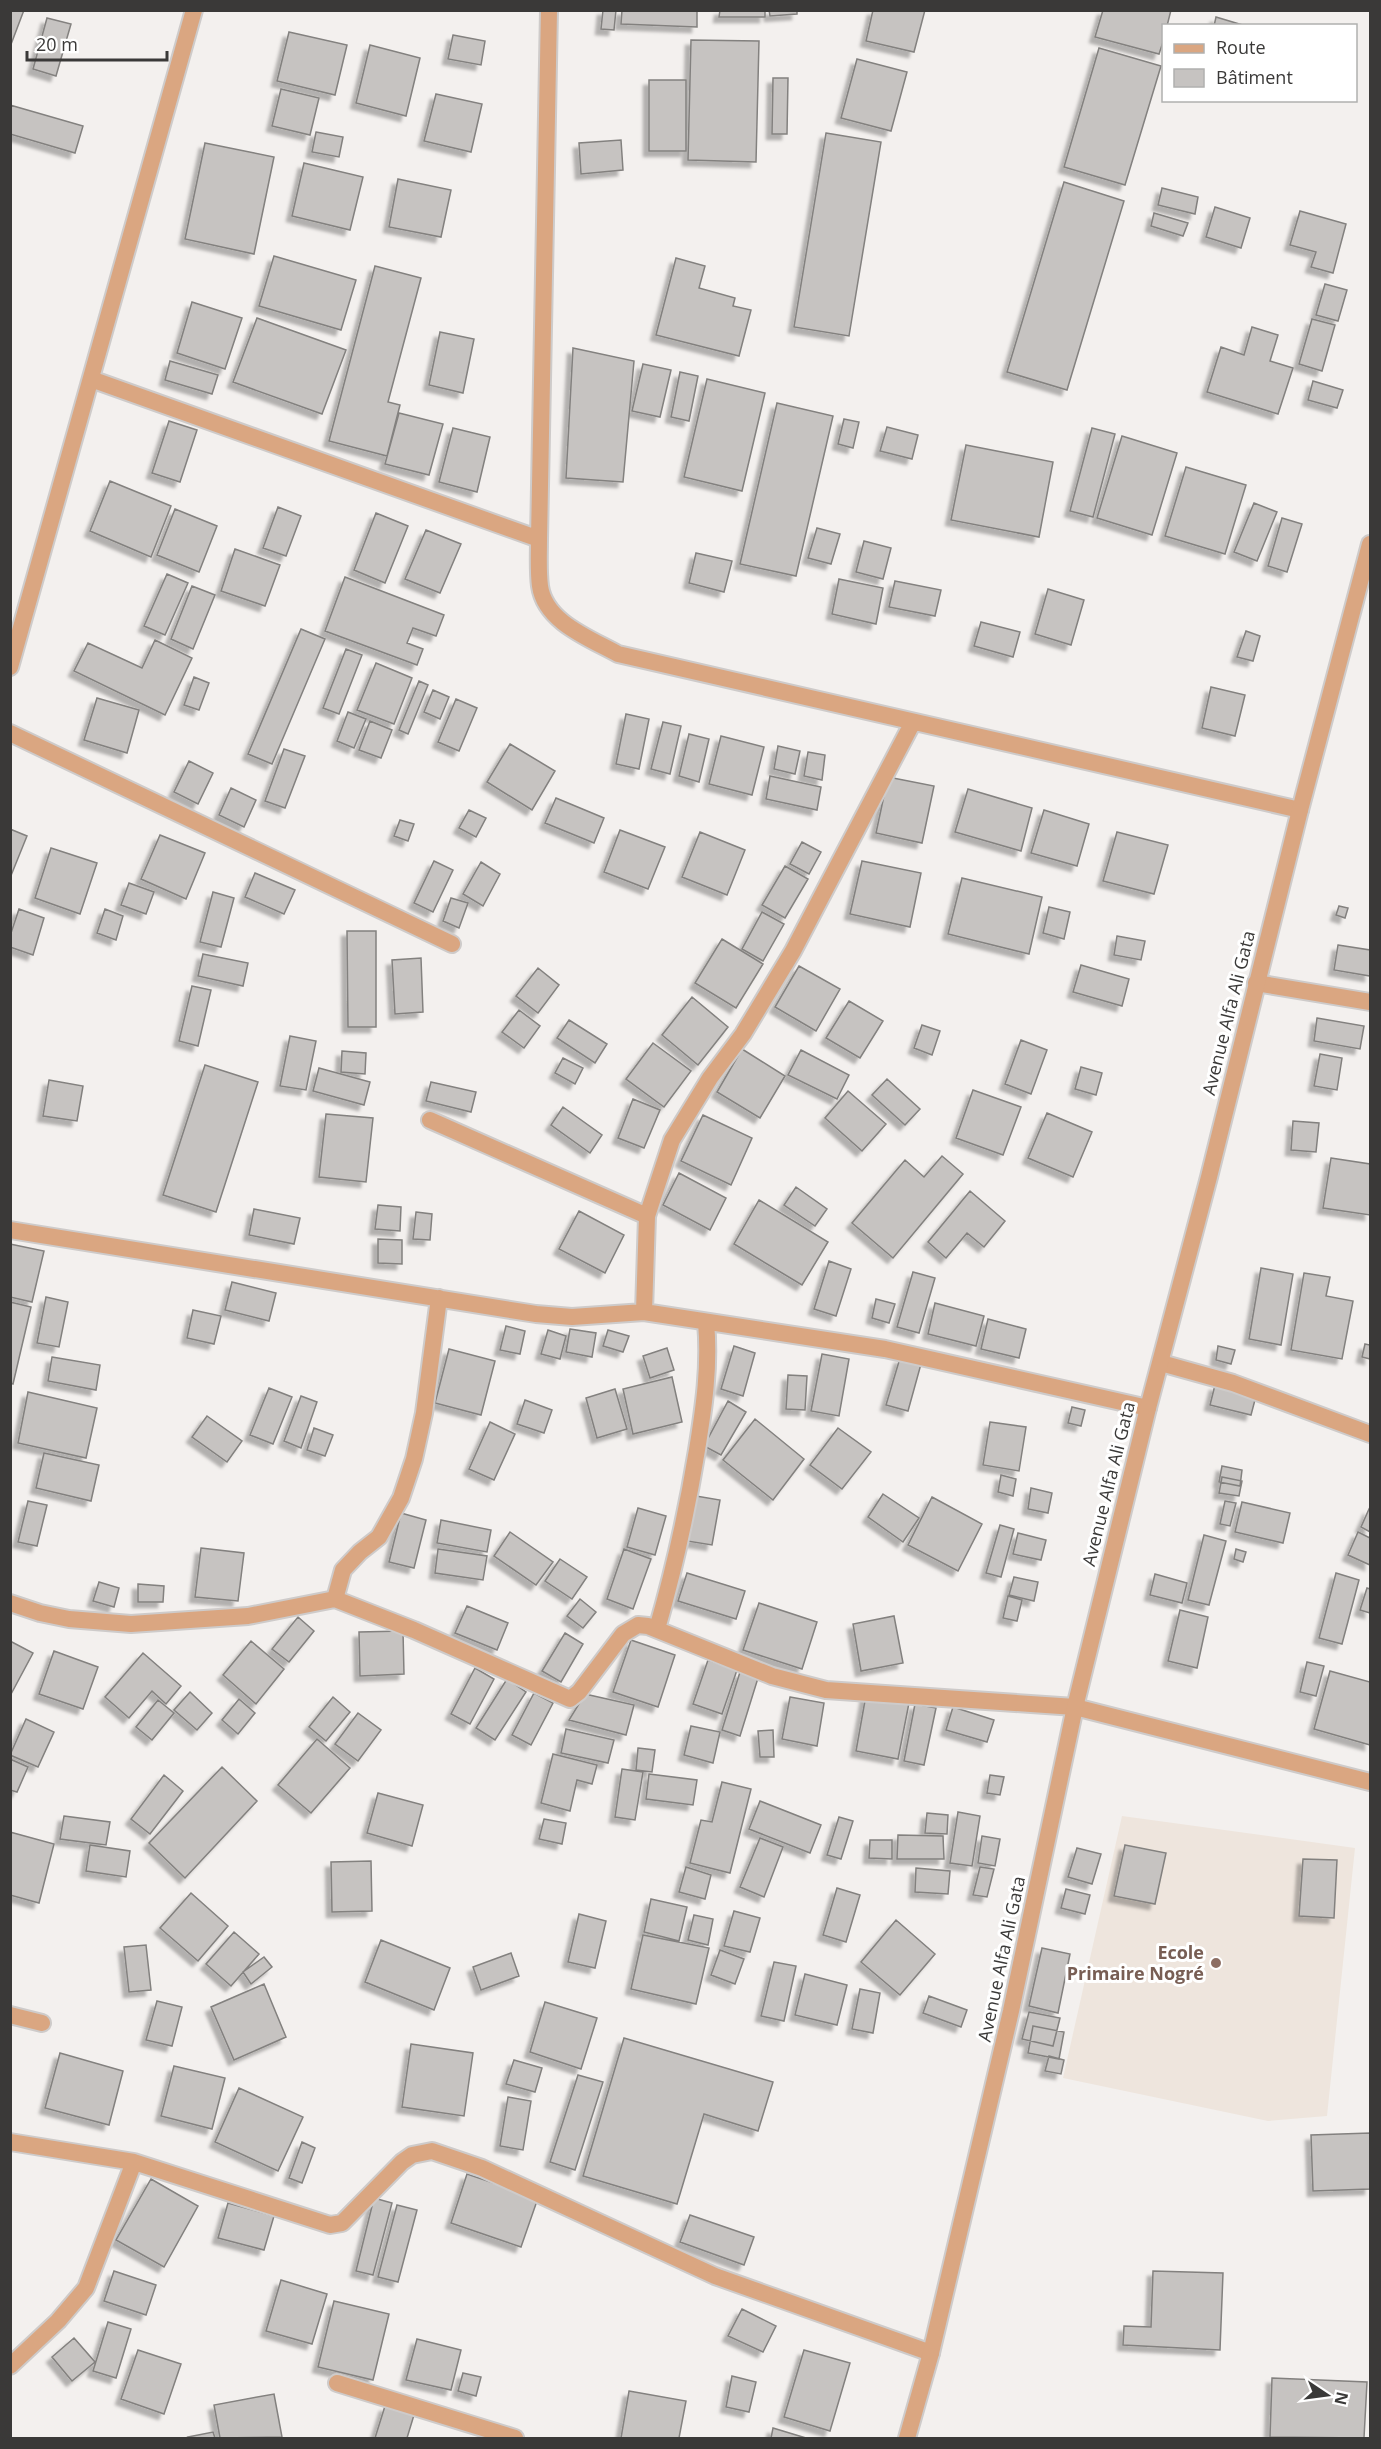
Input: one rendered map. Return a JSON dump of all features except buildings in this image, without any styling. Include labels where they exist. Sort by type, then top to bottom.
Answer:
[{"type":"street","points":[[10,667],[194,10]]},
{"type":"street","points":[[549,10],[539,539],[540,585],[543,598],[561,621],[618,654],[1300,810]]},
{"type":"street","points":[[91,379],[539,539]]},
{"type":"street","name":"Avenue Alfa Ali Gata","points":[[908,2439],[931,2353],[1011,2011],[1075,1707],[1148,1408],[1209,1177],[1300,810],[1371,544]]},
{"type":"street","points":[[644,1312],[647,1216],[672,1140],[710,1078],[742,1034],[793,951],[914,722]]},
{"type":"street","points":[[10,733],[452,944]]},
{"type":"street","points":[[1256,983],[1371,1002]]},
{"type":"street","points":[[430,1120],[647,1216]]},
{"type":"street","points":[[10,1230],[572,1317],[644,1312],[885,1349],[1148,1408]]},
{"type":"street","points":[[335,1599],[343,1570],[379,1537],[401,1498],[414,1459],[424,1413],[439,1298]]},
{"type":"street","points":[[657,1629],[688,1505],[705,1400],[708,1353],[706,1322]]},
{"type":"street","points":[[1161,1363],[1233,1383],[1371,1434]]},
{"type":"street","points":[[10,1603],[69,1620],[131,1624],[248,1616],[335,1599],[414,1630],[565,1698],[574,1697],[623,1634],[638,1625],[657,1629],[772,1676],[826,1690],[1075,1707],[1371,1782]]},
{"type":"street","points":[[10,2015],[42,2024]]},
{"type":"street","points":[[10,2142],[134,2162],[330,2225],[342,2223],[402,2162],[412,2156],[432,2151],[493,2172],[715,2276],[931,2353]]},
{"type":"street","points":[[10,2366],[58,2321],[86,2288],[134,2162]]},
{"type":"street","points":[[337,2384],[515,2439]]},
{"type":"shaded area","name":"Ecole Primaire Nogré","points":[[1122,1816],[1355,1848],[1327,2116],[1268,2121],[1063,2078]]},
{"type":"place","name":"Ecole Primaire Nogré","points":[[1216,1963]]}]
